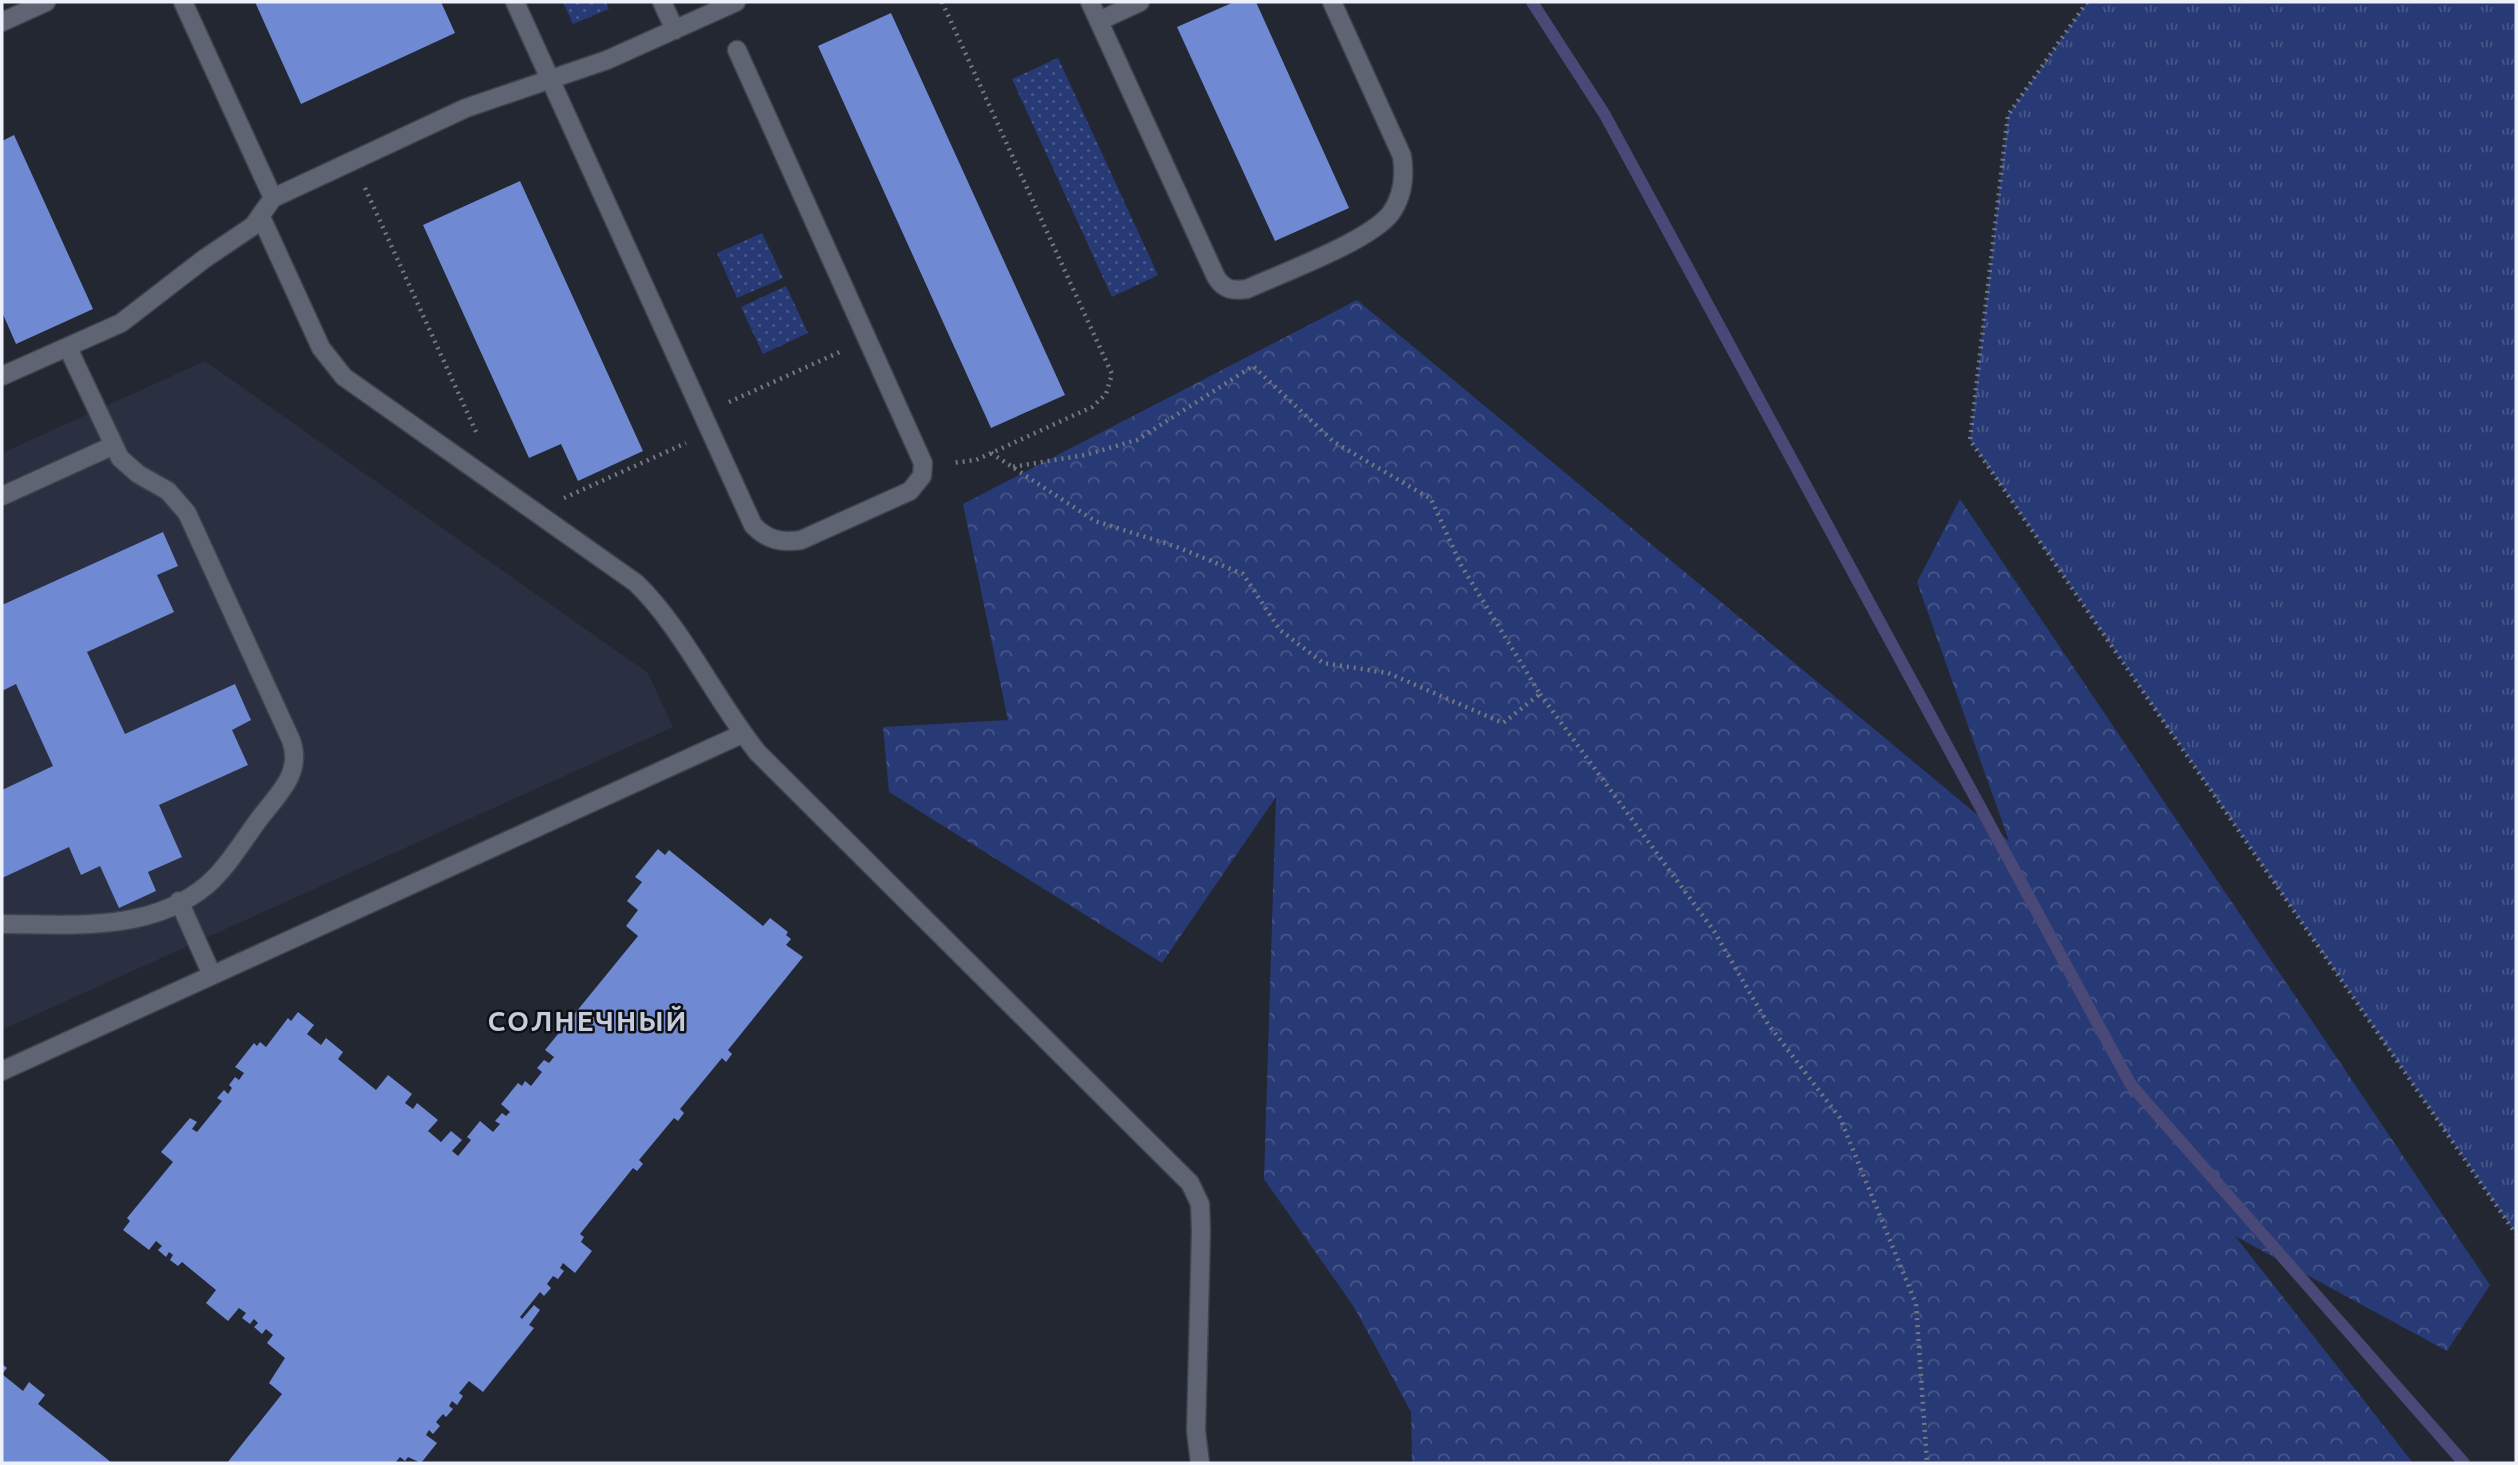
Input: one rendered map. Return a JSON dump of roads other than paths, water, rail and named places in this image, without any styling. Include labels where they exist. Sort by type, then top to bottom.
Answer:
[{"type":"lane","points":[[2,22],[46,2]]},
{"type":"lane","points":[[183,2],[273,198]]},
{"type":"lane","points":[[516,2],[753,525],[770,539],[785,542],[801,540],[910,491],[922,476],[923,463],[737,50]]},
{"type":"lane","points":[[663,2],[676,30]]},
{"type":"lane","points":[[2,376],[68,348],[130,317],[261,218],[273,198],[466,108],[607,60],[736,2]]},
{"type":"lane","points":[[1090,2],[1216,277],[1226,288],[1235,291],[1247,289],[1361,236],[1379,225],[1399,199],[1403,183],[1402,156],[1332,2]]},
{"type":"lane","points":[[1099,21],[1140,2]]},
{"type":"lane","points":[[261,218],[321,348],[344,377],[649,596],[742,734],[776,773],[1190,1183],[1200,1204],[1201,1231],[1196,1418],[1200,1463]]},
{"type":"lane","points":[[2,924],[124,922],[199,891],[215,877],[292,775],[295,751],[187,513],[168,491],[128,466],[112,446],[68,348]]},
{"type":"lane","points":[[2,496],[112,446]]},
{"type":"lane","points":[[2,1071],[742,734]]},
{"type":"lane","points":[[179,901],[212,975]]},
{"type":"waterway","points":[[1532,2],[1605,115],[2131,1085],[2464,1463]]},
{"type":"district","name":"СОЛНЕЧНЫЙ","points":[[588,1021]]}]
